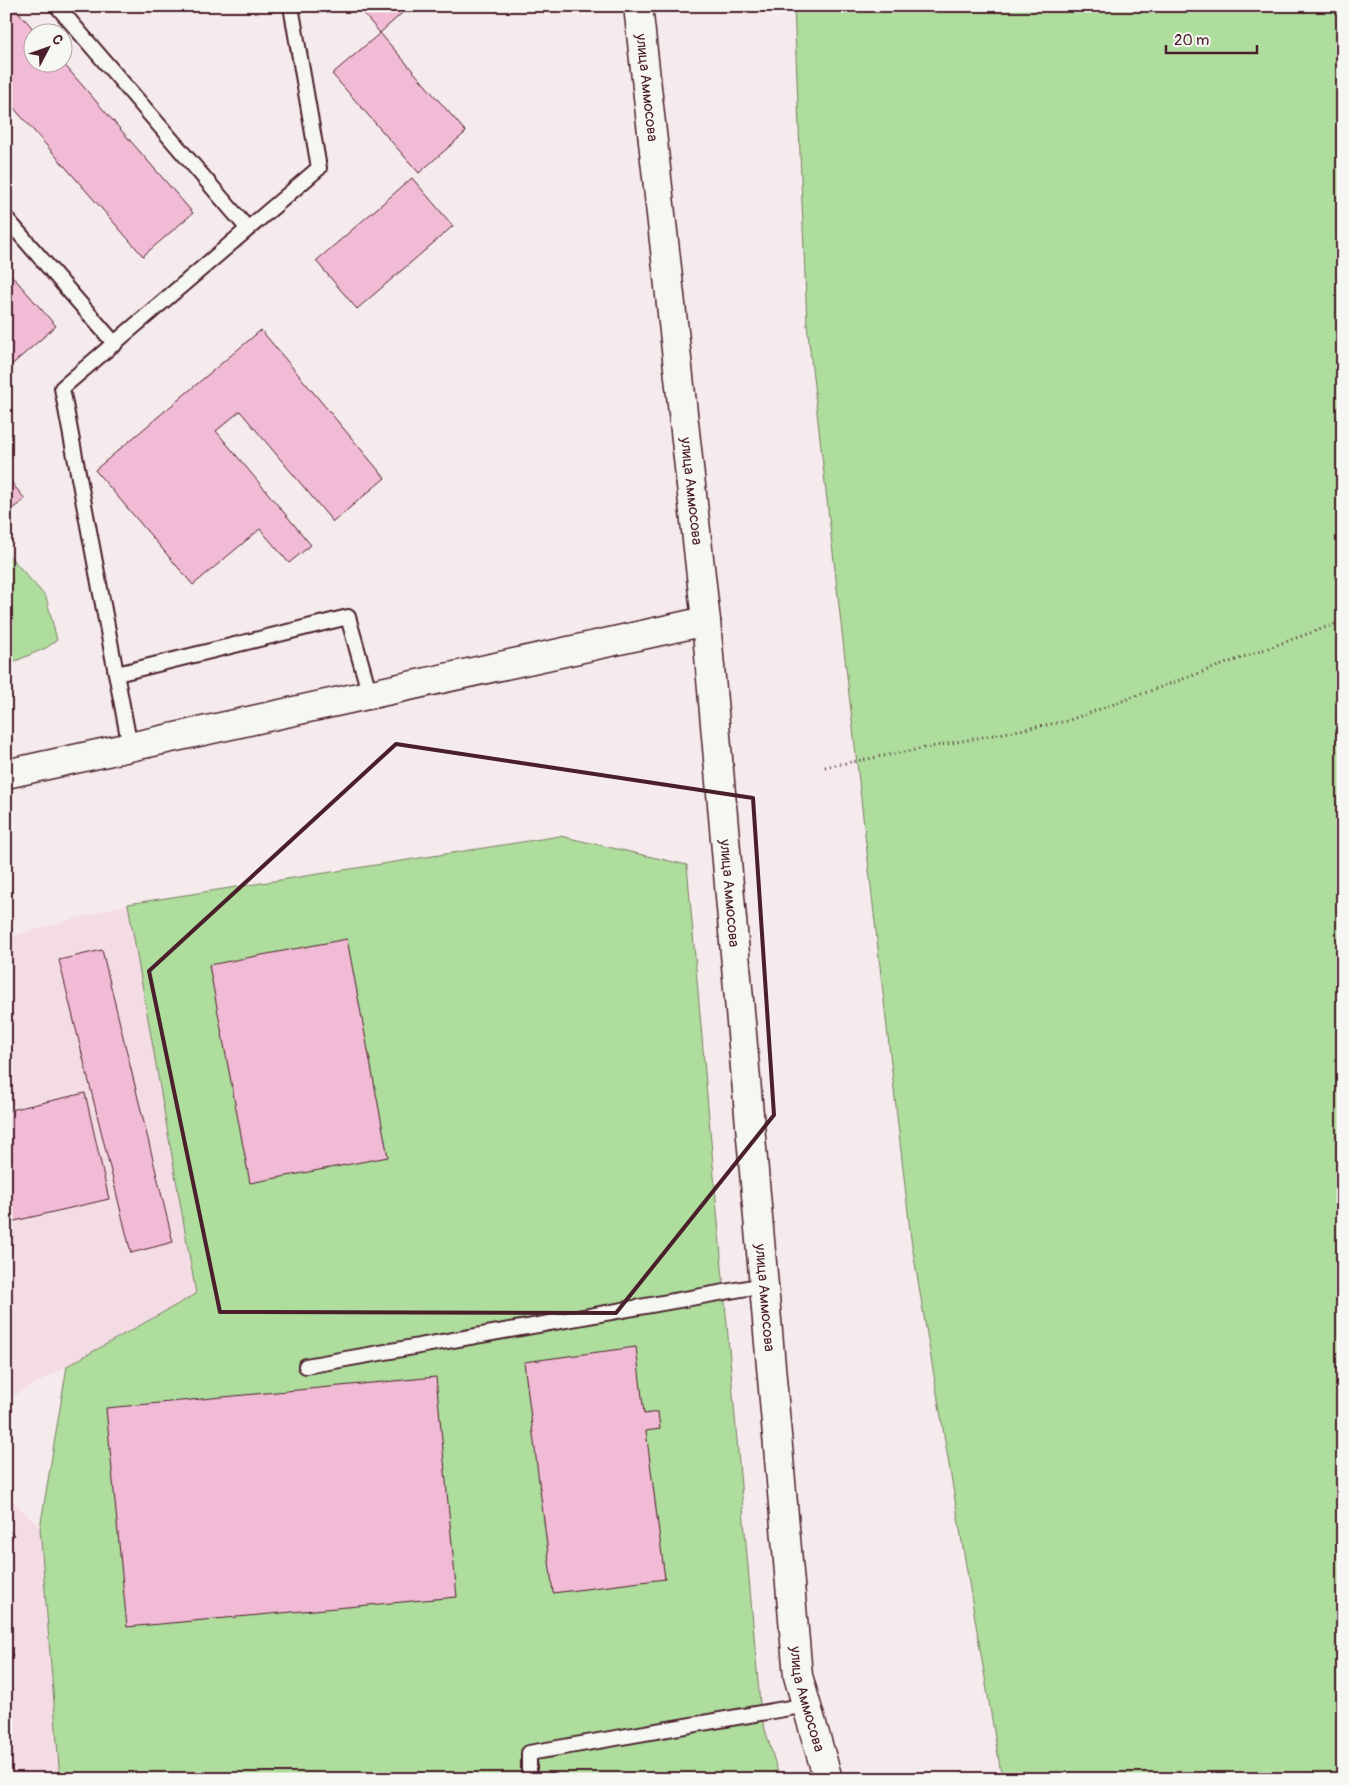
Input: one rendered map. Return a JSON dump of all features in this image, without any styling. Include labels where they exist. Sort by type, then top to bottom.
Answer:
[{"type":"street","name":"улица Аммосова","points":[[638,6],[706,621],[798,1676],[828,1779]]},
{"type":"street","points":[[6,774],[706,621]]},
{"type":"lane","points":[[57,6],[248,229]]},
{"type":"lane","points":[[130,747],[62,388],[319,168],[290,6]]},
{"type":"lane","points":[[6,218],[115,344]]},
{"type":"lane","points":[[117,674],[348,617],[370,695]]},
{"type":"lane","points":[[306,1366],[764,1286]]},
{"type":"lane","points":[[530,1779],[529,1753],[806,1705]]},
{"type":"path","points":[[825,768],[1067,720],[1343,621]]},
{"type":"highlighted area","points":[[396,744],[753,798],[774,1115],[616,1313],[220,1312],[149,971]]},
{"type":"shaded area","points":[[128,904],[196,1294],[6,1400],[6,938]]},
{"type":"shaded area","points":[[6,1494],[40,1528],[60,1779],[6,1779]]},
{"type":"green space","points":[[794,6],[1343,6],[1343,1779],[1002,1779],[911,1239],[807,324]]},
{"type":"green space","points":[[6,552],[46,597],[57,640],[46,648],[6,665]]},
{"type":"green space","points":[[560,836],[687,865],[761,1716],[780,1779],[60,1779],[40,1528],[67,1366],[196,1294],[128,904]]},
{"type":"building","points":[[6,6],[13,6],[27,22],[22,22],[22,72],[71,72],[193,213],[143,256],[6,99]]},
{"type":"building","points":[[357,6],[410,6],[380,33]]},
{"type":"building","points":[[380,33],[466,132],[419,173],[332,74]]},
{"type":"building","points":[[412,178],[453,226],[357,309],[316,261]]},
{"type":"building","points":[[6,269],[56,326],[8,368],[6,366]]},
{"type":"building","points":[[261,330],[385,478],[333,522],[240,411],[216,431],[311,545],[289,563],[260,529],[193,585],[95,470]]},
{"type":"building","points":[[6,476],[25,499],[6,514]]},
{"type":"building","points":[[347,939],[388,1157],[250,1183],[209,965]]},
{"type":"building","points":[[102,950],[173,1242],[131,1253],[59,960]]},
{"type":"building","points":[[85,1093],[109,1199],[6,1223],[6,1111]]},
{"type":"building","points":[[636,1347],[644,1414],[658,1412],[660,1429],[646,1431],[665,1579],[553,1593],[524,1362]]},
{"type":"building","points":[[436,1377],[457,1597],[127,1627],[106,1408]]},
{"type":"building","points":[[6,1528],[14,1535],[6,1544]]},
{"type":"building","points":[[6,1648],[13,1655],[6,1662]]},
{"type":"building","points":[[6,1772],[14,1779],[6,1779]]}]
